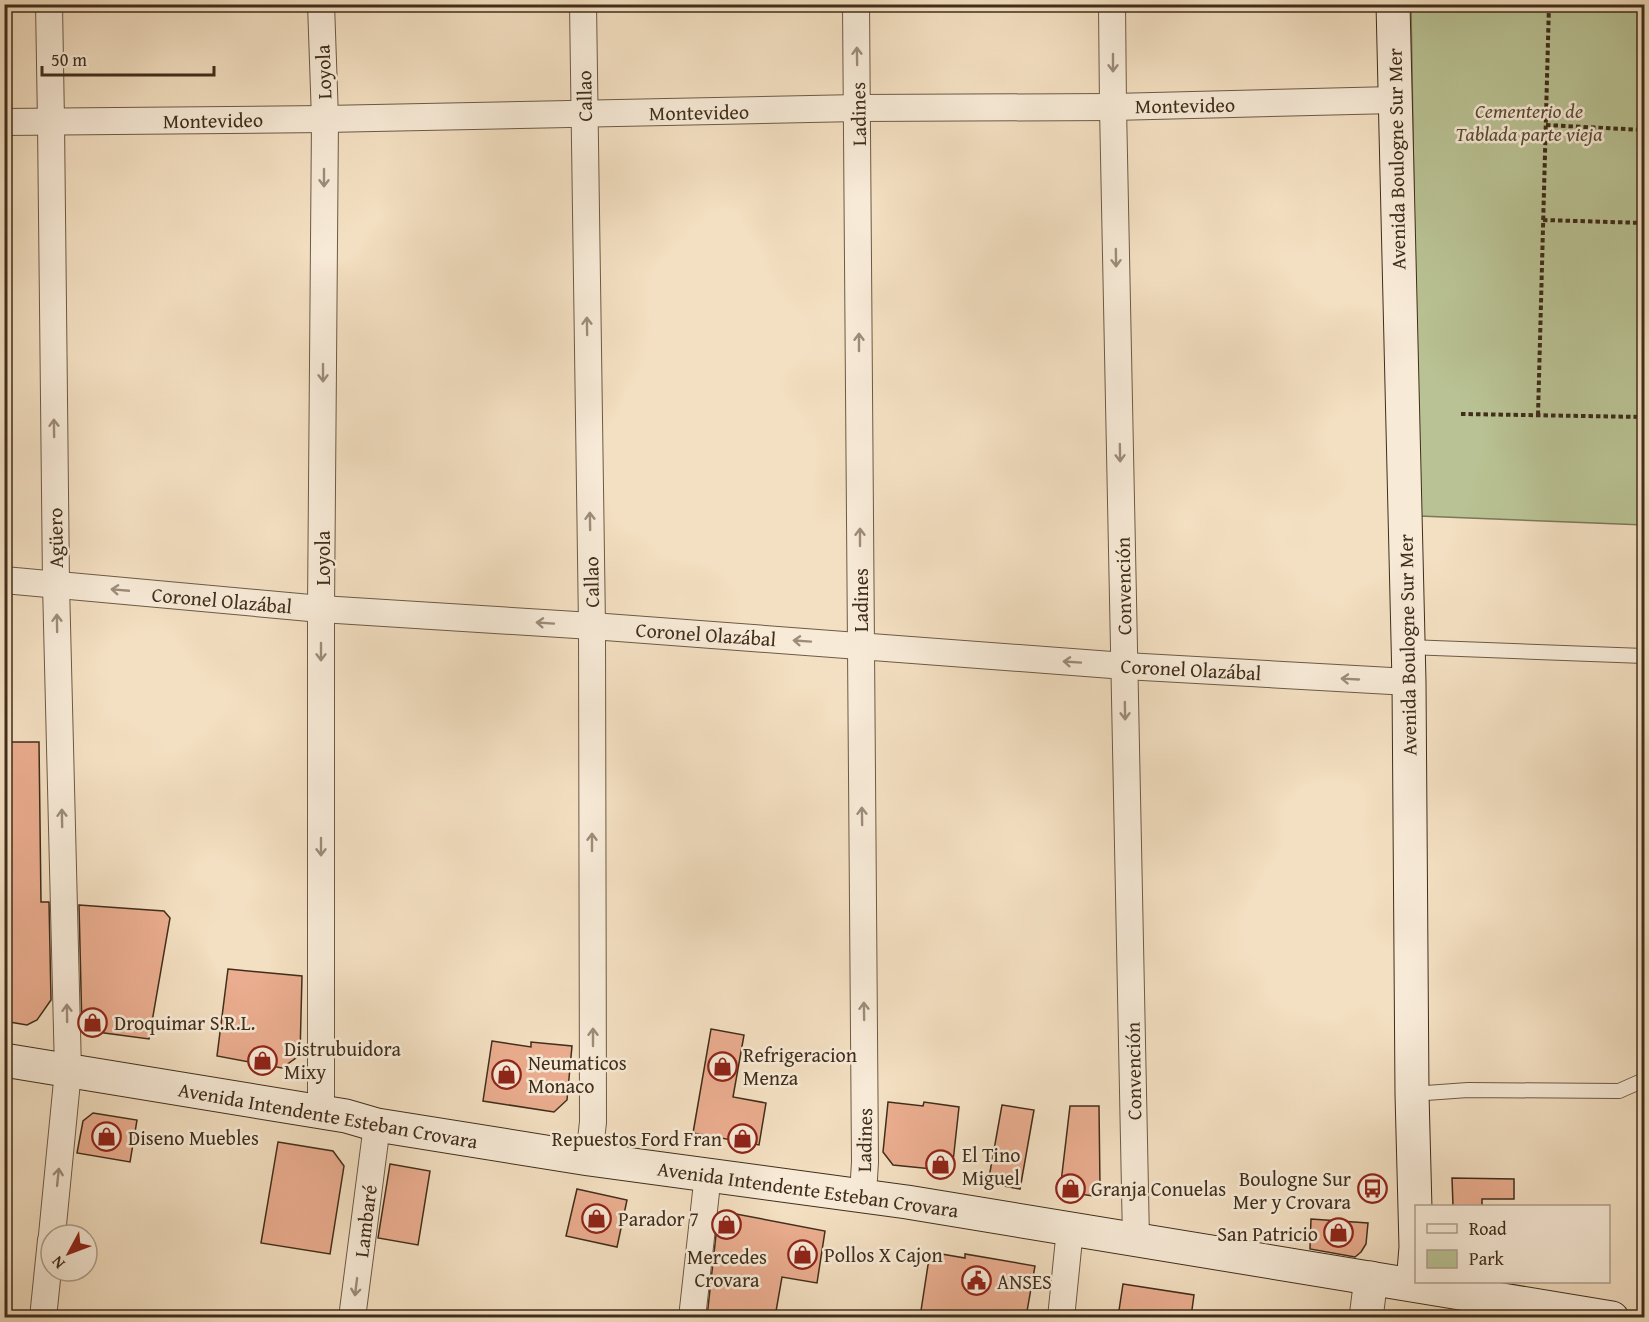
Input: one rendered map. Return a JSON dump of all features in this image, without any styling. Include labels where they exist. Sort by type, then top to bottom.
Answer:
[{"type":"main road","name":"Avenida Boulogne Sur Mer","points":[[1393,4],[1408,647],[1415,1209]]},
{"type":"main road","name":"Avenida Intendente Esteban Crovara","points":[[4,1060],[346,1116],[377,1125],[590,1158],[863,1196],[1612,1317]]},
{"type":"main road","name":"Avenida Boulogne Sur Mer","points":[[1413,1284],[1415,1259]]},
{"type":"main road","points":[[1366,1317],[1371,1278]]},
{"type":"street","name":"Agüero","points":[[49,4],[56,584],[68,1071],[53,1223]]},
{"type":"street","name":"Loyola","points":[[321,4],[324,119],[321,1112]]},
{"type":"street","name":"Callao","points":[[583,4],[592,626],[593,1122],[590,1158]]},
{"type":"street","name":"Ladines","points":[[856,4],[865,1162],[863,1196]]},
{"type":"street","name":"Convención","points":[[1112,4],[1136,1239]]},
{"type":"street","name":"Montevideo","points":[[4,122],[324,119],[1394,100]]},
{"type":"street","name":"Coronel Olazábal","points":[[4,580],[321,609],[860,645],[1125,666],[1408,682]]},
{"type":"street","name":"Lambaré","points":[[352,1317],[377,1125]]},
{"type":"street","points":[[692,1317],[708,1174]]},
{"type":"street","points":[[1060,1317],[1070,1229]]},
{"type":"street","points":[[43,1317],[47,1283]]},
{"type":"lane","points":[[1408,647],[1644,656]]},
{"type":"lane","points":[[1412,1094],[1468,1090],[1619,1091],[1644,1080]]},
{"type":"path","points":[[1538,415],[1549,4]]},
{"type":"path","points":[[1546,125],[1644,130]]},
{"type":"path","points":[[1543,220],[1644,223]]},
{"type":"path","points":[[1461,414],[1644,417]]},
{"type":"green space","name":"Cementerio de Tablada parte vieja","points":[[1411,5],[1644,5],[1644,525],[1419,516]]},
{"type":"building","points":[[4,742],[39,742],[41,902],[49,902],[51,1000],[37,1020],[27,1025],[4,1021]]},
{"type":"building","points":[[79,905],[164,911],[170,918],[149,1039],[82,1030]]},
{"type":"building","points":[[228,969],[302,976],[300,1055],[282,1068],[217,1056]]},
{"type":"building","name":"Refrigeracion Menza","points":[[711,1029],[744,1035],[733,1097],[766,1103],[759,1145],[693,1133]]},
{"type":"building","points":[[492,1041],[531,1047],[531,1042],[572,1046],[567,1100],[554,1112],[483,1101]]},
{"type":"building","points":[[888,1102],[923,1106],[924,1102],[959,1107],[952,1171],[893,1165],[883,1152]]},
{"type":"building","points":[[1002,1105],[1034,1110],[1020,1189],[988,1183]]},
{"type":"building","points":[[1070,1106],[1099,1106],[1100,1187],[1093,1196],[1060,1191]]},
{"type":"building","name":"Diseno Muebles","points":[[93,1113],[137,1120],[130,1162],[77,1153],[83,1121]]},
{"type":"building","points":[[278,1142],[333,1151],[344,1166],[330,1254],[261,1243]]},
{"type":"building","points":[[390,1164],[430,1171],[418,1245],[378,1238]]},
{"type":"building","points":[[1452,1178],[1514,1179],[1514,1199],[1482,1199],[1482,1205],[1453,1205]]},
{"type":"building","name":"Parador 7","points":[[577,1189],[627,1200],[617,1247],[566,1236]]},
{"type":"building","points":[[736,1214],[825,1231],[817,1283],[782,1277],[775,1317],[707,1317],[717,1226]]},
{"type":"building","name":"San Patricio","points":[[1311,1219],[1368,1223],[1366,1244],[1355,1257],[1310,1249]]},
{"type":"building","points":[[930,1252],[965,1258],[965,1254],[1035,1266],[1026,1317],[920,1317]]},
{"type":"building","points":[[1123,1284],[1194,1295],[1191,1317],[1118,1317]]},
{"type":"place","name":"Droquimar S.R.L.","points":[[93,1022]]},
{"type":"place","name":"Distrubuidora Mixy","points":[[263,1060]]},
{"type":"place","name":"Refrigeracion Menza","points":[[722,1066]]},
{"type":"place","name":"Neumaticos Monaco","points":[[507,1074]]},
{"type":"place","name":"Diseno Muebles","points":[[107,1137]]},
{"type":"place","name":"Repuestos Ford Fran","points":[[743,1138]]},
{"type":"place","name":"El Tino Miguel","points":[[941,1165]]},
{"type":"place","name":"Granja Conuelas","points":[[1070,1188]]},
{"type":"place","name":"Boulogne Sur Mer y Crovara","points":[[1372,1189]]},
{"type":"place","name":"Parador 7","points":[[597,1218]]},
{"type":"place","name":"Mercedes Crovara","points":[[727,1225]]},
{"type":"place","name":"San Patricio","points":[[1339,1233]]},
{"type":"place","name":"Pollos X Cajon","points":[[803,1254]]},
{"type":"place","name":"ANSES","points":[[976,1281]]}]
